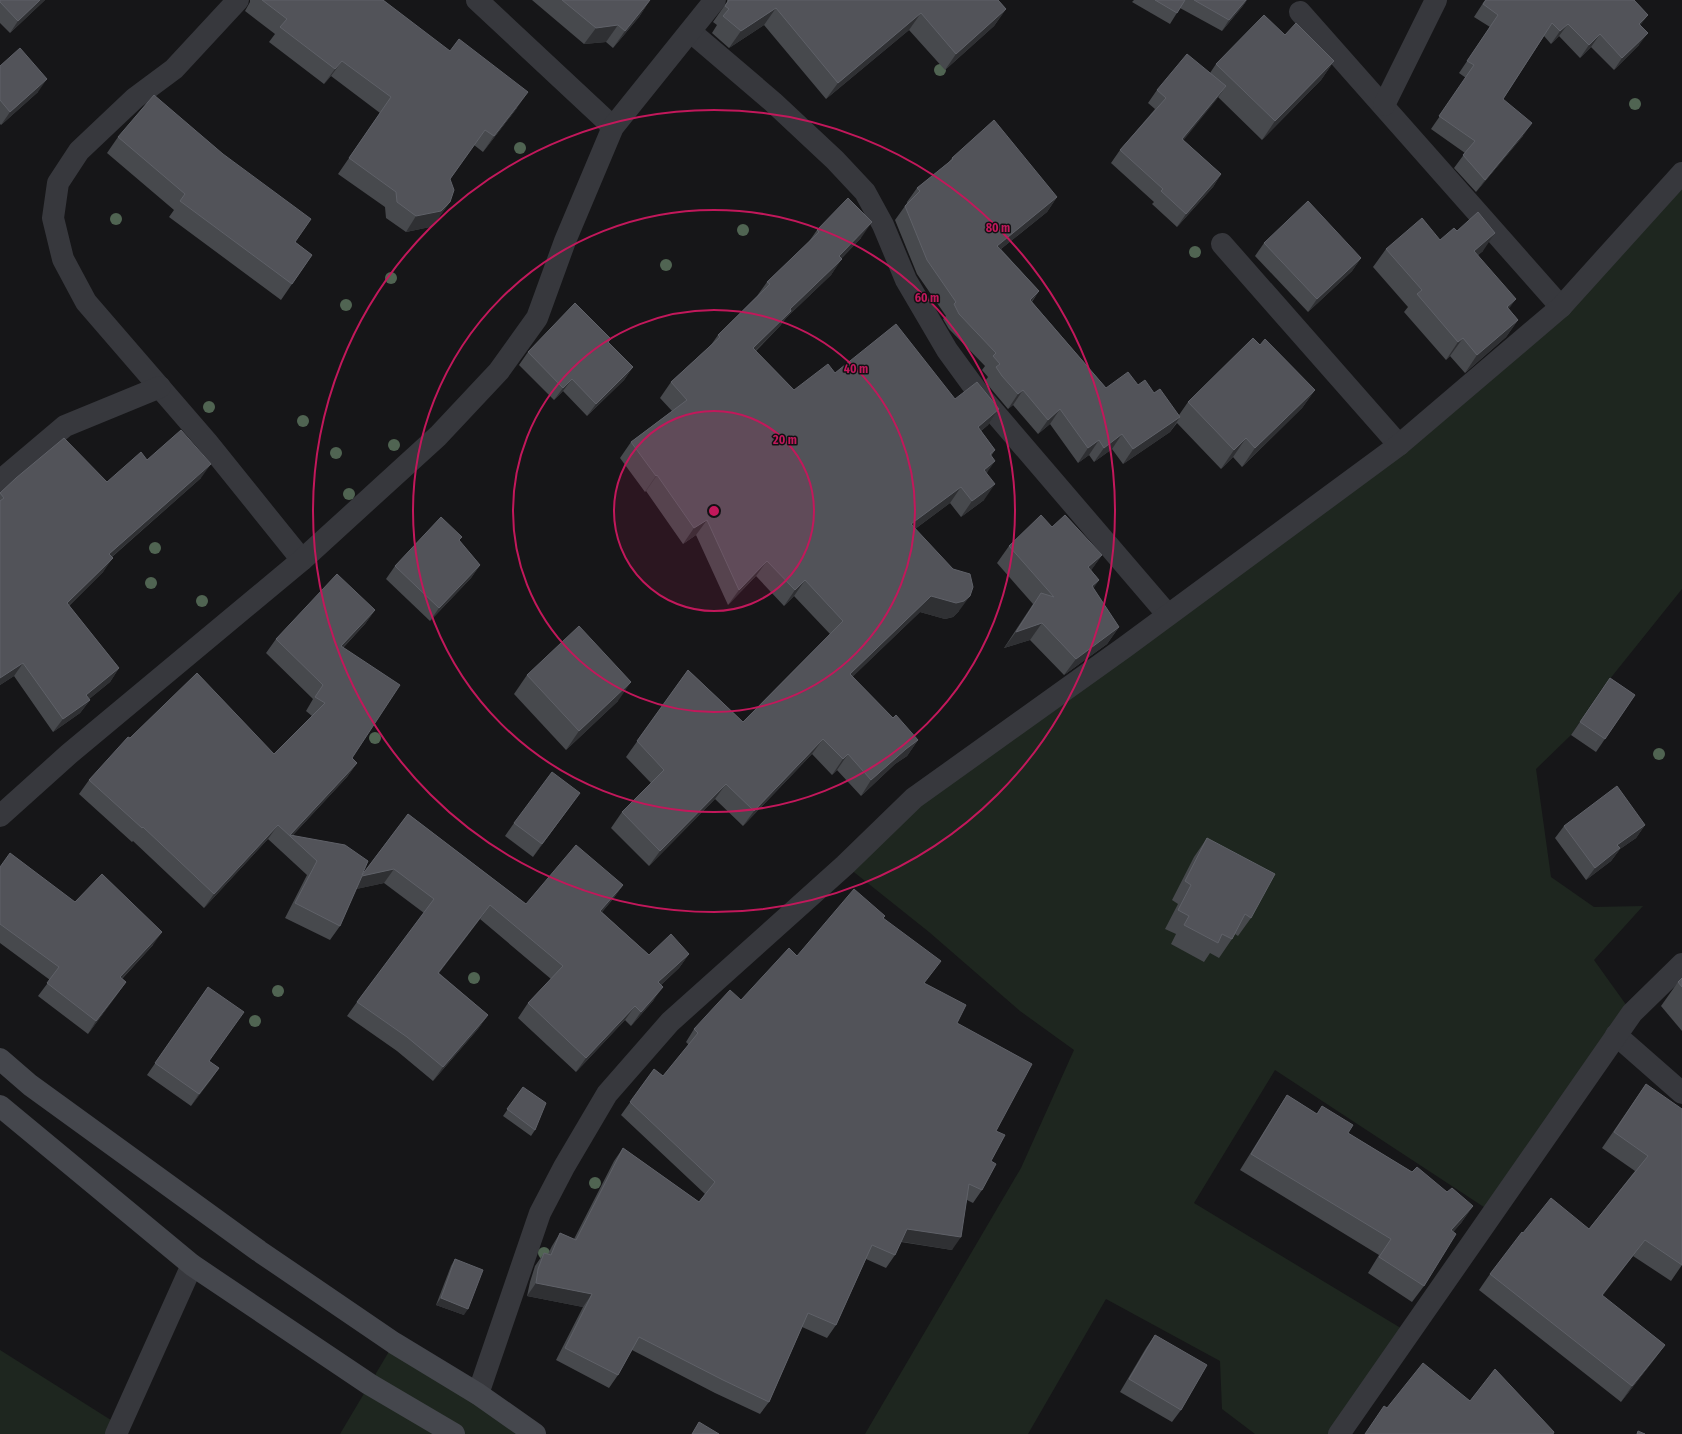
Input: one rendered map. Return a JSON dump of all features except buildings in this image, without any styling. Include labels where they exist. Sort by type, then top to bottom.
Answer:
[{"type":"main road","points":[[0,1059],[30,1085],[259,1251],[394,1343],[478,1394],[535,1434]]},
{"type":"main road","points":[[0,1106],[192,1265],[369,1384],[454,1434]]},
{"type":"street","points":[[238,0],[174,69],[135,98],[79,151],[58,183],[53,218],[63,259],[86,302],[207,442],[302,560]]},
{"type":"street","points":[[477,0],[613,127]]},
{"type":"street","points":[[0,816],[69,754],[302,560],[438,436],[499,372],[537,318],[565,241],[613,127],[691,32],[715,0]]},
{"type":"street","points":[[1384,105],[1436,0]]},
{"type":"street","points":[[1300,12],[1384,105],[1561,307]]},
{"type":"street","points":[[691,32],[773,102],[835,160],[865,192],[883,225],[906,280],[952,356],[982,398],[1168,615]]},
{"type":"street","points":[[478,1394],[540,1214],[564,1168],[607,1094],[670,1022],[845,865],[914,798],[1168,615],[1399,445],[1561,307],[1682,174]]},
{"type":"street","points":[[1222,244],[1399,445]]},
{"type":"street","points":[[0,482],[65,426],[160,387]]},
{"type":"street","points":[[1338,1434],[1632,1013],[1682,964]]},
{"type":"street","points":[[1616,1035],[1682,1093]]},
{"type":"street","points":[[116,1434],[192,1265]]},
{"type":"shaded area","points":[[1682,173],[1682,589],[1601,690],[1571,735],[1536,769],[1551,877],[1594,907],[1643,906],[1594,960],[1632,1013],[1493,1213],[1275,1070],[1194,1203],[1409,1333],[1339,1434],[1255,1434],[1222,1409],[1220,1361],[1106,1299],[1028,1434],[865,1434],[1021,1168],[1074,1050],[1020,1011],[929,932],[845,865],[1561,307]]},
{"type":"shaded area","points":[[394,1343],[535,1434],[340,1434]]},
{"type":"shaded area","points":[[0,1350],[114,1422],[108,1434],[0,1434]]}]
